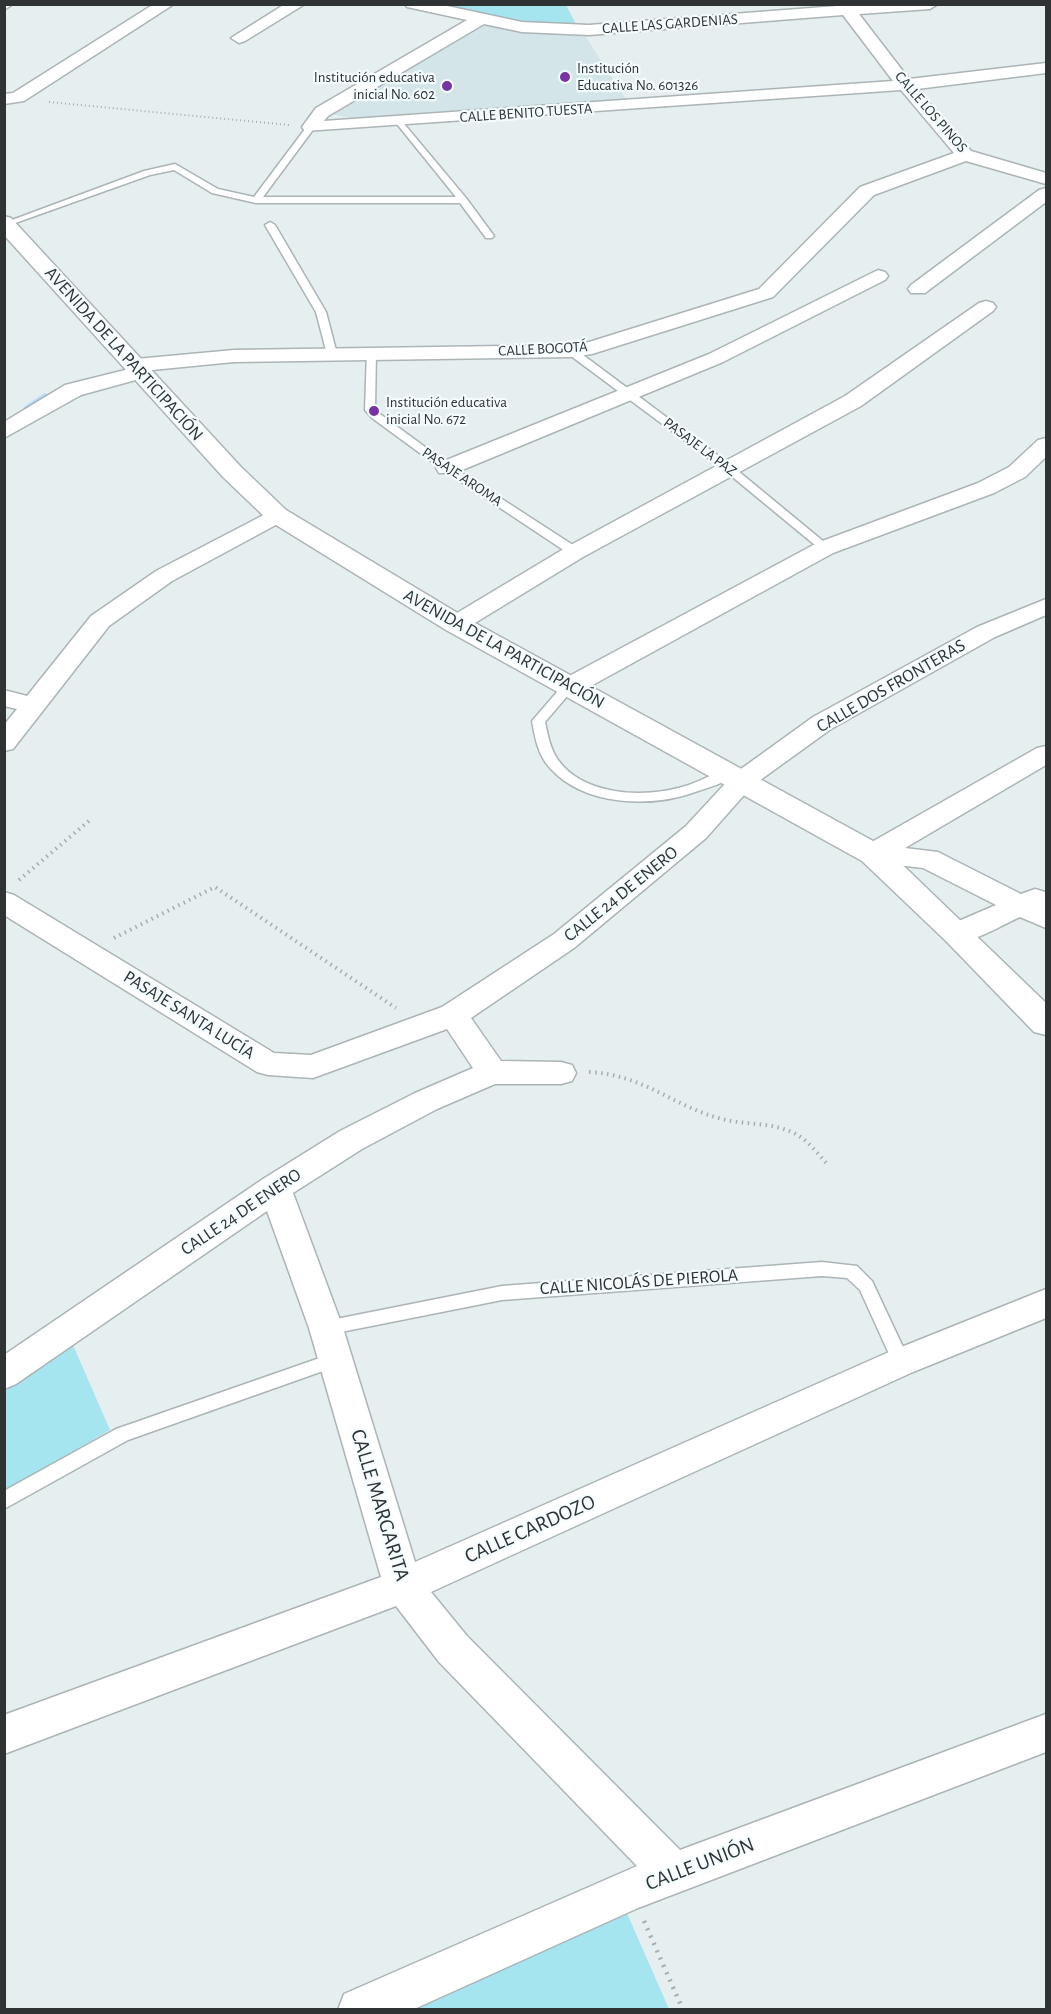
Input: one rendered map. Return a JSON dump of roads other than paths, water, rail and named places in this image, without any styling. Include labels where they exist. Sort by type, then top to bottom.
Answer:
[{"type":"main road","name":"AVENIDA DE LA PARTICIPACIÓN","points":[[6,224],[232,472],[277,515],[456,624],[736,776],[873,854],[957,933],[1047,1023]]},
{"type":"street","points":[[9,99],[142,22],[166,4]]},
{"type":"street","points":[[239,38],[297,4]]},
{"type":"street","name":"CALLE LAS GARDENIAS","points":[[413,4],[480,20],[522,27],[589,30],[846,8],[930,4]]},
{"type":"street","name":"CALLE LOS PINOS","points":[[846,8],[905,85],[965,155],[1047,179]]},
{"type":"street","points":[[311,127],[322,112],[480,20]]},
{"type":"street","name":"CALLE BENITO TUESTA","points":[[311,127],[905,85],[1047,68]]},
{"type":"street","name":"CALLE BOGOTÁ","points":[[4,432],[73,390],[140,369],[234,356],[571,351],[592,348],[693,318],[766,293],[798,264],[805,253],[867,191],[965,155]]},
{"type":"street","points":[[918,288],[1047,194]]},
{"type":"street","points":[[447,468],[716,358],[879,276]]},
{"type":"street","points":[[456,624],[575,552],[853,401],[917,358],[986,307]]},
{"type":"street","points":[[569,687],[825,548],[986,488],[1017,472],[1047,445]]},
{"type":"street","points":[[4,743],[100,621],[164,576],[277,515]]},
{"type":"street","name":"CALLE DOS FRONTERAS","points":[[736,776],[822,723],[986,632],[1047,606]]},
{"type":"street","points":[[4,698],[34,706]]},
{"type":"street","points":[[873,854],[1047,754]]},
{"type":"street","name":"CALLE 24 DE ENERO","points":[[453,1015],[564,942],[696,832],[736,776]]},
{"type":"street","points":[[873,854],[928,859],[1039,906]]},
{"type":"street","name":"PASAJE SANTA LUCÍA","points":[[9,894],[86,952],[268,1064],[313,1067],[453,1015]]},
{"type":"street","points":[[957,933],[1039,906]]},
{"type":"street","points":[[453,1015],[492,1072]]},
{"type":"street","name":"CALLE 24 DE ENERO","points":[[4,1374],[275,1188],[360,1135],[426,1101],[492,1072],[561,1073]]},
{"type":"street","name":"CALLE MARGARITA","points":[[275,1188],[330,1344],[403,1586],[453,1649],[674,1873]]},
{"type":"street","name":"CALLE CARDOZO","points":[[4,1735],[403,1586],[901,1362],[1047,1303]]},
{"type":"street","name":"CALLE UNIÓN","points":[[360,2010],[630,1890],[1047,1733]]},
{"type":"lane","points":[[400,122],[489,236]]},
{"type":"lane","points":[[256,200],[311,127]]},
{"type":"lane","points":[[6,224],[147,173],[175,167],[215,191],[256,200],[463,200]]},
{"type":"lane","points":[[270,225],[321,312],[332,354]]},
{"type":"lane","name":"PASAJE LA PAZ","points":[[571,351],[728,468],[825,548]]},
{"type":"lane","name":"PASAJE AROMA","points":[[371,353],[370,410],[447,468],[575,552]]},
{"type":"lane","points":[[569,687],[538,721],[539,740],[550,760],[577,785],[606,795],[637,796],[682,792],[736,776]]},
{"type":"lane","name":"CALLE NICOLÁS DE PIEROLA","points":[[4,1501],[122,1434],[330,1344],[501,1293],[822,1269],[851,1271],[866,1286],[901,1362]]},
{"type":"waterway","points":[[27,409],[45,397]]},
{"type":"place","name":"Institución Educativa No. 601326","points":[[565,77]]},
{"type":"place","name":"Institución educativa inicial No. 602","points":[[447,86]]},
{"type":"place","name":"Institución educativa inicial No. 672","points":[[374,411]]}]
